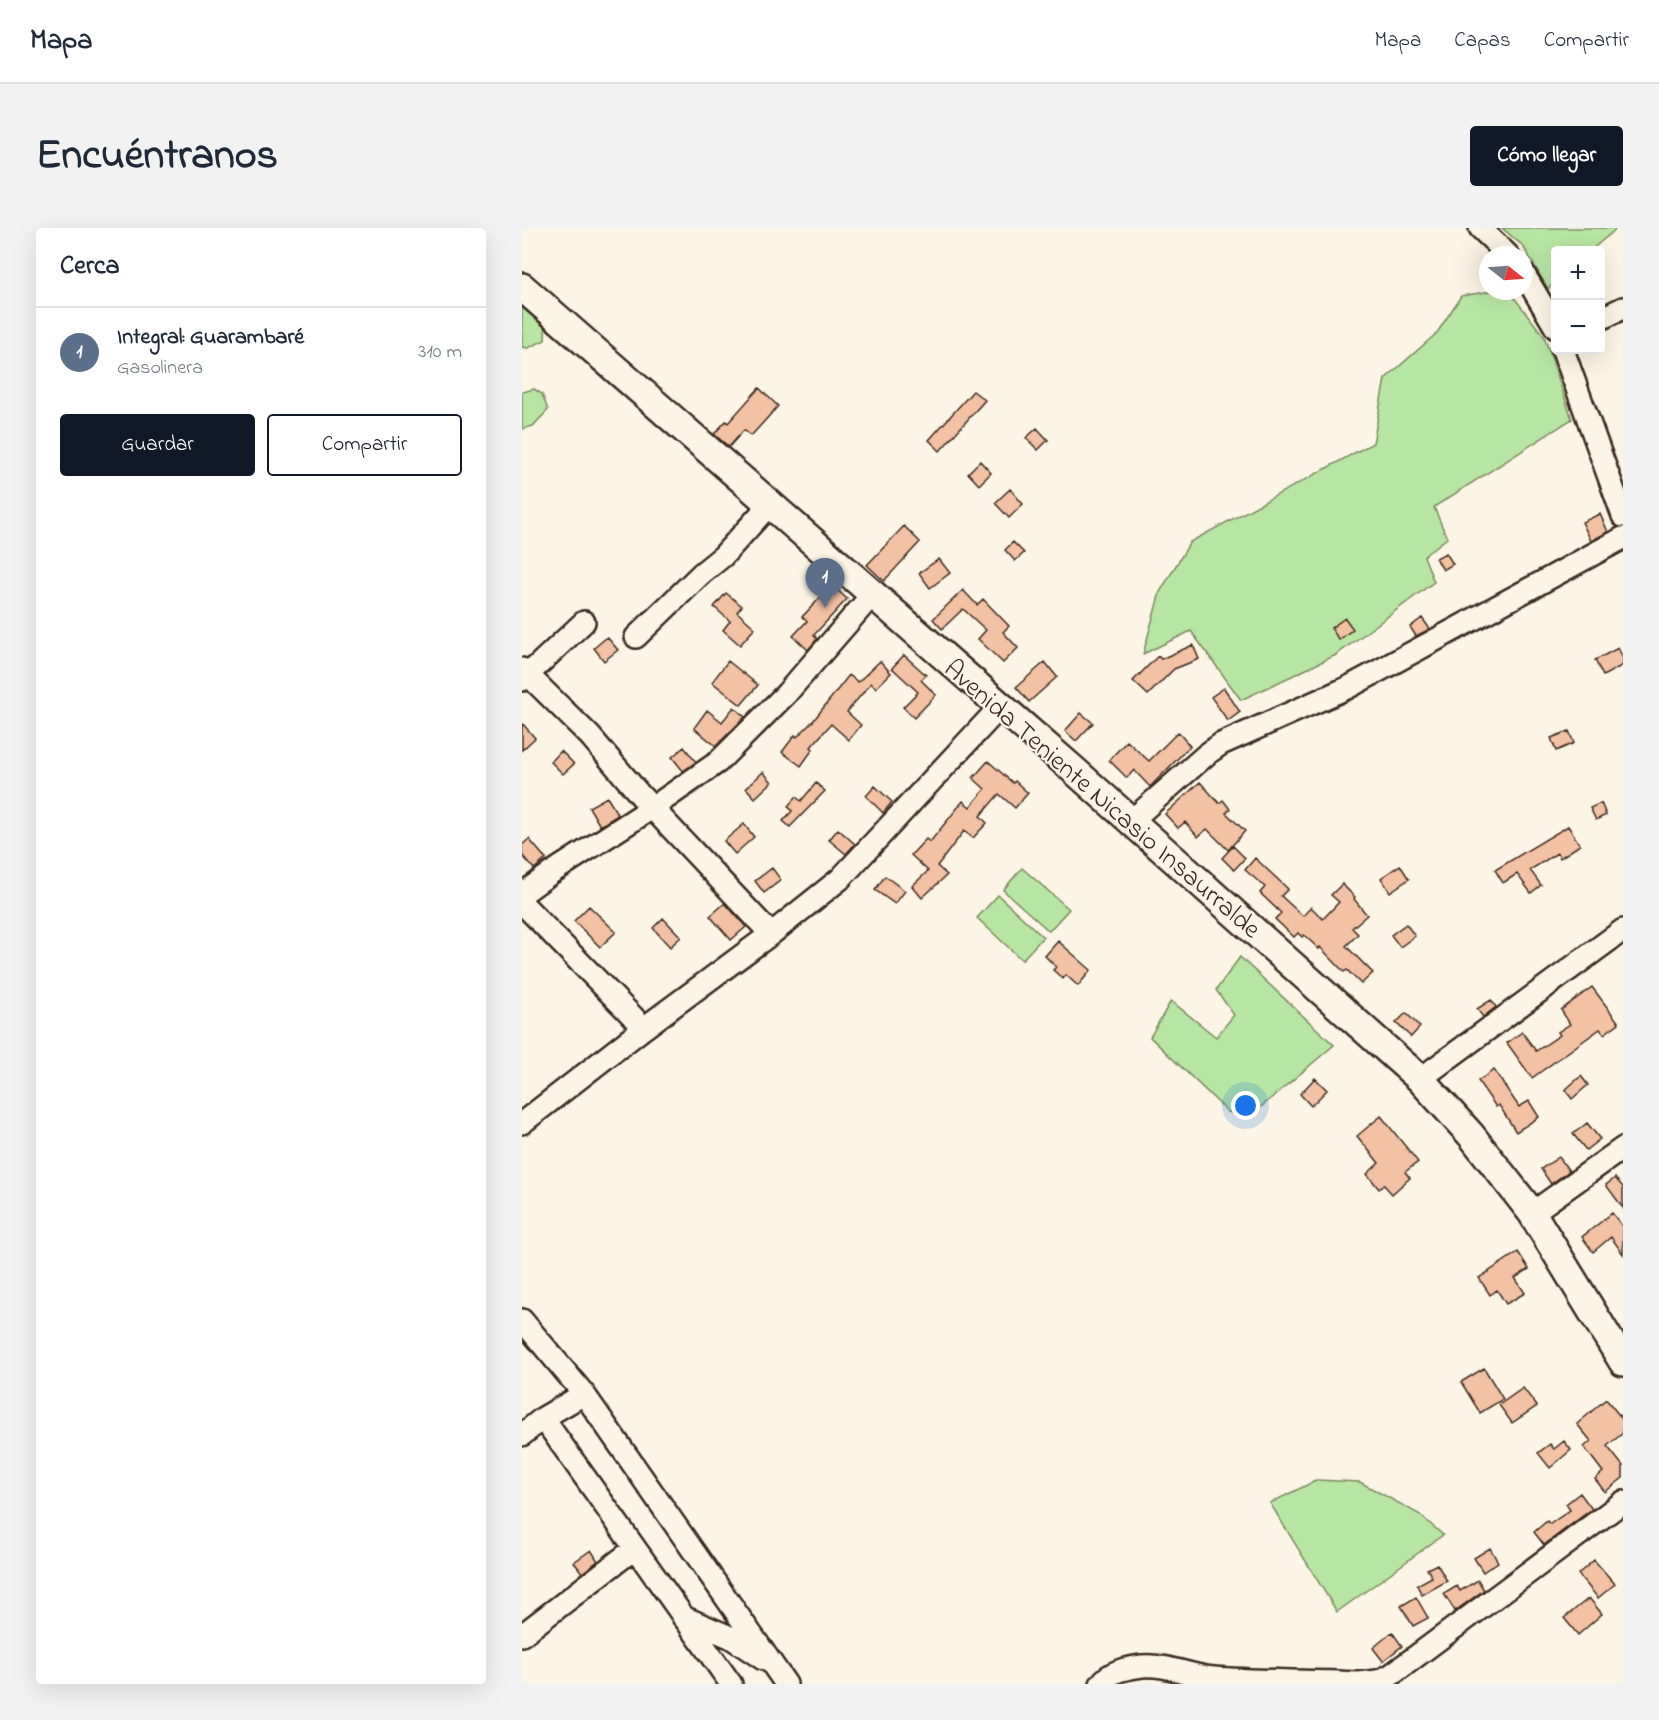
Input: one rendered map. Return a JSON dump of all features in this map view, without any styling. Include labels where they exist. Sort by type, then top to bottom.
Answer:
[{"type":"main road","name":"Avenida Teniente Nicasio Insaurralde","points":[[522,288],[1131,821],[1420,1079],[1471,1136],[1532,1213],[1623,1362]]},
{"type":"street","points":[[1480,228],[1499,246]]},
{"type":"street","points":[[1533,289],[1551,320]]},
{"type":"street","points":[[1605,317],[1623,308]]},
{"type":"street","points":[[1564,354],[1623,516]]},
{"type":"street","points":[[636,637],[702,573],[723,556],[770,504]]},
{"type":"street","points":[[1131,821],[1221,744],[1347,688],[1623,538]]},
{"type":"street","points":[[522,894],[718,762],[786,694],[872,595]]},
{"type":"street","points":[[584,622],[524,675],[590,736],[652,808],[771,934]]},
{"type":"street","points":[[522,1123],[840,879],[1000,707]]},
{"type":"street","points":[[522,903],[644,1029]]},
{"type":"street","points":[[1420,1079],[1623,930]]},
{"type":"street","points":[[1532,1213],[1623,1148]]},
{"type":"street","points":[[522,1320],[584,1394],[781,1676]]},
{"type":"street","points":[[522,1435],[543,1418],[584,1394]]},
{"type":"street","points":[[543,1418],[731,1684]]},
{"type":"street","points":[[1101,1684],[1116,1672],[1143,1666],[1159,1666],[1211,1678],[1377,1683],[1449,1633],[1623,1502]]},
{"type":"street","points":[[522,1635],[634,1549]]},
{"type":"street","points":[[683,1617],[739,1642],[781,1676]]},
{"type":"street","points":[[1159,1666],[1174,1684]]},
{"type":"green space","points":[[1502,228],[1617,228],[1596,246],[1551,246],[1551,286],[1548,289],[1533,263],[1533,246],[1523,246]]},
{"type":"green space","points":[[1479,293],[1479,300],[1516,300],[1544,336],[1572,419],[1434,507],[1447,538],[1424,556],[1434,582],[1336,655],[1241,700],[1191,631],[1143,654],[1160,592],[1190,542],[1373,443],[1385,379],[1437,333],[1461,296]]},
{"type":"green space","points":[[522,297],[546,317],[545,340],[528,348],[522,347]]},
{"type":"green space","points":[[534,389],[542,394],[548,410],[533,426],[522,429],[522,392]]},
{"type":"green space","points":[[1022,868],[1069,909],[1049,931],[1003,890]]},
{"type":"green space","points":[[998,895],[1043,937],[1022,960],[977,918]]},
{"type":"green space","points":[[1240,957],[1334,1045],[1248,1118],[1228,1112],[1150,1037],[1171,1001],[1216,1037],[1234,1015],[1216,990]]},
{"type":"green space","points":[[1317,1480],[1360,1482],[1419,1514],[1443,1535],[1337,1612],[1270,1503]]},
{"type":"building","points":[[759,388],[778,406],[751,436],[744,430],[729,447],[714,434],[726,421],[728,423]]},
{"type":"building","points":[[973,391],[985,400],[940,451],[929,440]]},
{"type":"building","points":[[1037,428],[1048,440],[1038,450],[1026,438]]},
{"type":"building","points":[[980,461],[991,473],[979,485],[968,473]]},
{"type":"building","points":[[1010,489],[1023,504],[1009,518],[995,503]]},
{"type":"building","points":[[1600,514],[1608,532],[1591,541],[1582,522]]},
{"type":"building","points":[[904,526],[920,542],[884,581],[867,565]]},
{"type":"building","points":[[1013,542],[1024,553],[1015,561],[1005,550]]},
{"type":"building","points":[[1446,553],[1453,564],[1443,570],[1436,558]]},
{"type":"building","points":[[939,559],[950,573],[930,588],[919,573]]},
{"type":"building","points":[[832,585],[847,599],[814,635],[817,639],[808,650],[793,636],[807,621],[802,617]]},
{"type":"building","points":[[963,590],[977,605],[983,599],[1009,626],[1003,632],[1018,648],[1003,663],[978,639],[986,630],[963,609],[942,629],[933,619]]},
{"type":"building","points":[[726,593],[742,606],[737,612],[755,628],[740,645],[723,630],[730,621],[714,607]]},
{"type":"building","points":[[1345,618],[1353,629],[1339,640],[1331,628]]},
{"type":"building","points":[[1422,618],[1430,629],[1416,636],[1410,627]]},
{"type":"building","points":[[607,637],[618,650],[604,661],[594,648]]},
{"type":"building","points":[[1193,645],[1199,659],[1174,669],[1148,695],[1133,681],[1158,656],[1161,659]]},
{"type":"building","points":[[1618,648],[1623,658],[1623,665],[1603,676],[1595,660]]},
{"type":"building","points":[[904,655],[926,675],[921,680],[936,695],[914,718],[903,707],[918,692],[892,668]]},
{"type":"building","points":[[728,661],[758,685],[741,705],[712,682]]},
{"type":"building","points":[[880,661],[891,673],[876,688],[871,683],[847,712],[861,725],[849,740],[831,724],[811,747],[813,749],[801,766],[782,752],[795,735],[797,737],[813,721],[849,675],[858,682]]},
{"type":"building","points":[[1045,662],[1057,677],[1029,702],[1016,687]]},
{"type":"building","points":[[1224,688],[1240,712],[1228,721],[1211,697]]},
{"type":"building","points":[[734,707],[745,717],[716,746],[694,728],[707,710],[722,722]]},
{"type":"building","points":[[1081,713],[1093,723],[1076,741],[1065,731]]},
{"type":"building","points":[[522,723],[535,738],[522,750]]},
{"type":"building","points":[[1569,731],[1574,743],[1556,751],[1551,738]]},
{"type":"building","points":[[1178,732],[1190,746],[1150,787],[1134,770],[1127,778],[1109,760],[1127,741],[1149,761]]},
{"type":"building","points":[[684,747],[696,762],[683,771],[672,757]]},
{"type":"building","points":[[561,751],[574,764],[563,774],[551,762]]},
{"type":"building","points":[[988,761],[1028,793],[1015,808],[999,794],[980,816],[987,823],[973,838],[964,831],[937,866],[947,875],[922,898],[912,886],[928,871],[911,855],[926,839],[930,842],[963,801],[970,807],[985,789],[973,778]]},
{"type":"building","points":[[763,772],[772,782],[755,798],[746,788]]},
{"type":"building","points":[[1200,782],[1219,803],[1223,800],[1230,809],[1226,813],[1245,831],[1228,850],[1207,829],[1198,837],[1185,822],[1178,828],[1165,814]]},
{"type":"building","points":[[816,783],[825,791],[790,827],[783,821],[792,811],[788,806],[796,797],[801,801]]},
{"type":"building","points":[[875,786],[892,802],[883,813],[866,796]]},
{"type":"building","points":[[607,797],[618,815],[600,826],[589,807]]},
{"type":"building","points":[[1601,803],[1606,815],[1596,820],[1590,808]]},
{"type":"building","points":[[744,824],[754,837],[735,854],[724,841]]},
{"type":"building","points":[[1568,826],[1580,845],[1560,858],[1557,853],[1530,870],[1541,885],[1531,893],[1517,874],[1503,883],[1495,870]]},
{"type":"building","points":[[838,829],[855,844],[846,854],[829,840]]},
{"type":"building","points":[[529,839],[546,859],[534,869],[522,855],[522,845]]},
{"type":"building","points":[[1233,846],[1245,858],[1234,870],[1222,858]]},
{"type":"building","points":[[1255,858],[1288,889],[1281,896],[1303,916],[1311,907],[1323,919],[1339,902],[1331,895],[1342,884],[1355,897],[1354,899],[1367,915],[1352,928],[1358,934],[1346,946],[1373,973],[1361,984],[1347,970],[1344,972],[1320,947],[1319,949],[1304,935],[1302,937],[1298,933],[1294,937],[1275,919],[1281,913],[1260,893],[1265,887],[1245,870]]},
{"type":"building","points":[[1400,865],[1409,879],[1390,892],[1381,878]]},
{"type":"building","points":[[772,868],[781,880],[764,893],[755,881]]},
{"type":"building","points":[[885,876],[905,891],[895,904],[875,890]]},
{"type":"building","points":[[725,903],[746,927],[731,940],[710,916]]},
{"type":"building","points":[[589,906],[616,932],[600,947],[574,921]]},
{"type":"building","points":[[663,918],[681,937],[670,947],[653,928]]},
{"type":"building","points":[[1406,924],[1415,936],[1400,947],[1391,935]]},
{"type":"building","points":[[1058,941],[1091,970],[1078,986],[1066,975],[1063,979],[1053,970],[1056,967],[1045,956]]},
{"type":"building","points":[[1592,987],[1619,1023],[1604,1034],[1600,1029],[1532,1078],[1507,1043],[1522,1032],[1536,1051],[1560,1035],[1558,1032],[1570,1024],[1561,1010]]},
{"type":"building","points":[[1491,1000],[1496,1007],[1483,1017],[1477,1009]]},
{"type":"building","points":[[1406,1013],[1420,1027],[1411,1037],[1396,1023]]},
{"type":"building","points":[[1494,1070],[1519,1107],[1529,1101],[1539,1117],[1516,1132],[1499,1105],[1496,1107],[1478,1081]]},
{"type":"building","points":[[1581,1076],[1588,1085],[1572,1099],[1565,1090]]},
{"type":"building","points":[[1315,1078],[1327,1090],[1311,1106],[1300,1094]]},
{"type":"building","points":[[1381,1116],[1418,1162],[1405,1172],[1410,1178],[1392,1194],[1384,1185],[1379,1189],[1367,1174],[1379,1163],[1357,1136]]},
{"type":"building","points":[[1587,1123],[1600,1139],[1586,1150],[1573,1134]]},
{"type":"building","points":[[1559,1157],[1569,1171],[1551,1184],[1541,1169]]},
{"type":"building","points":[[1615,1178],[1623,1187],[1623,1208],[1606,1185]]},
{"type":"building","points":[[1612,1213],[1623,1227],[1623,1254],[1611,1237],[1593,1252],[1582,1237]]},
{"type":"building","points":[[1518,1252],[1529,1269],[1515,1278],[1525,1293],[1506,1304],[1497,1290],[1490,1295],[1479,1278]]},
{"type":"building","points":[[1484,1368],[1503,1399],[1480,1413],[1461,1382]]},
{"type":"building","points":[[1523,1388],[1537,1406],[1512,1423],[1499,1405]]},
{"type":"building","points":[[1606,1399],[1623,1420],[1623,1433],[1607,1446],[1623,1466],[1623,1478],[1605,1492],[1595,1479],[1603,1472],[1584,1447],[1591,1441],[1577,1424]]},
{"type":"building","points":[[1564,1441],[1571,1450],[1550,1468],[1538,1453],[1550,1444],[1554,1449]]},
{"type":"building","points":[[1580,1493],[1592,1509],[1544,1545],[1534,1532],[1547,1521],[1550,1524],[1570,1510],[1566,1504]]},
{"type":"building","points":[[1490,1548],[1498,1562],[1483,1572],[1474,1558]]},
{"type":"building","points":[[591,1550],[598,1561],[582,1573],[574,1562]]},
{"type":"building","points":[[1594,1560],[1615,1584],[1598,1598],[1578,1574]]},
{"type":"building","points":[[1437,1564],[1447,1581],[1422,1595],[1417,1585],[1432,1577],[1427,1569]]},
{"type":"building","points":[[1478,1580],[1484,1590],[1455,1611],[1444,1594],[1457,1586],[1460,1591]]},
{"type":"building","points":[[1416,1597],[1428,1618],[1413,1626],[1401,1606]]},
{"type":"building","points":[[1589,1598],[1602,1614],[1578,1635],[1564,1618]]},
{"type":"building","points":[[1392,1632],[1402,1646],[1383,1661],[1373,1648]]},
{"type":"place","name":"Integral: Guarambaré","points":[[825,608]]}]
